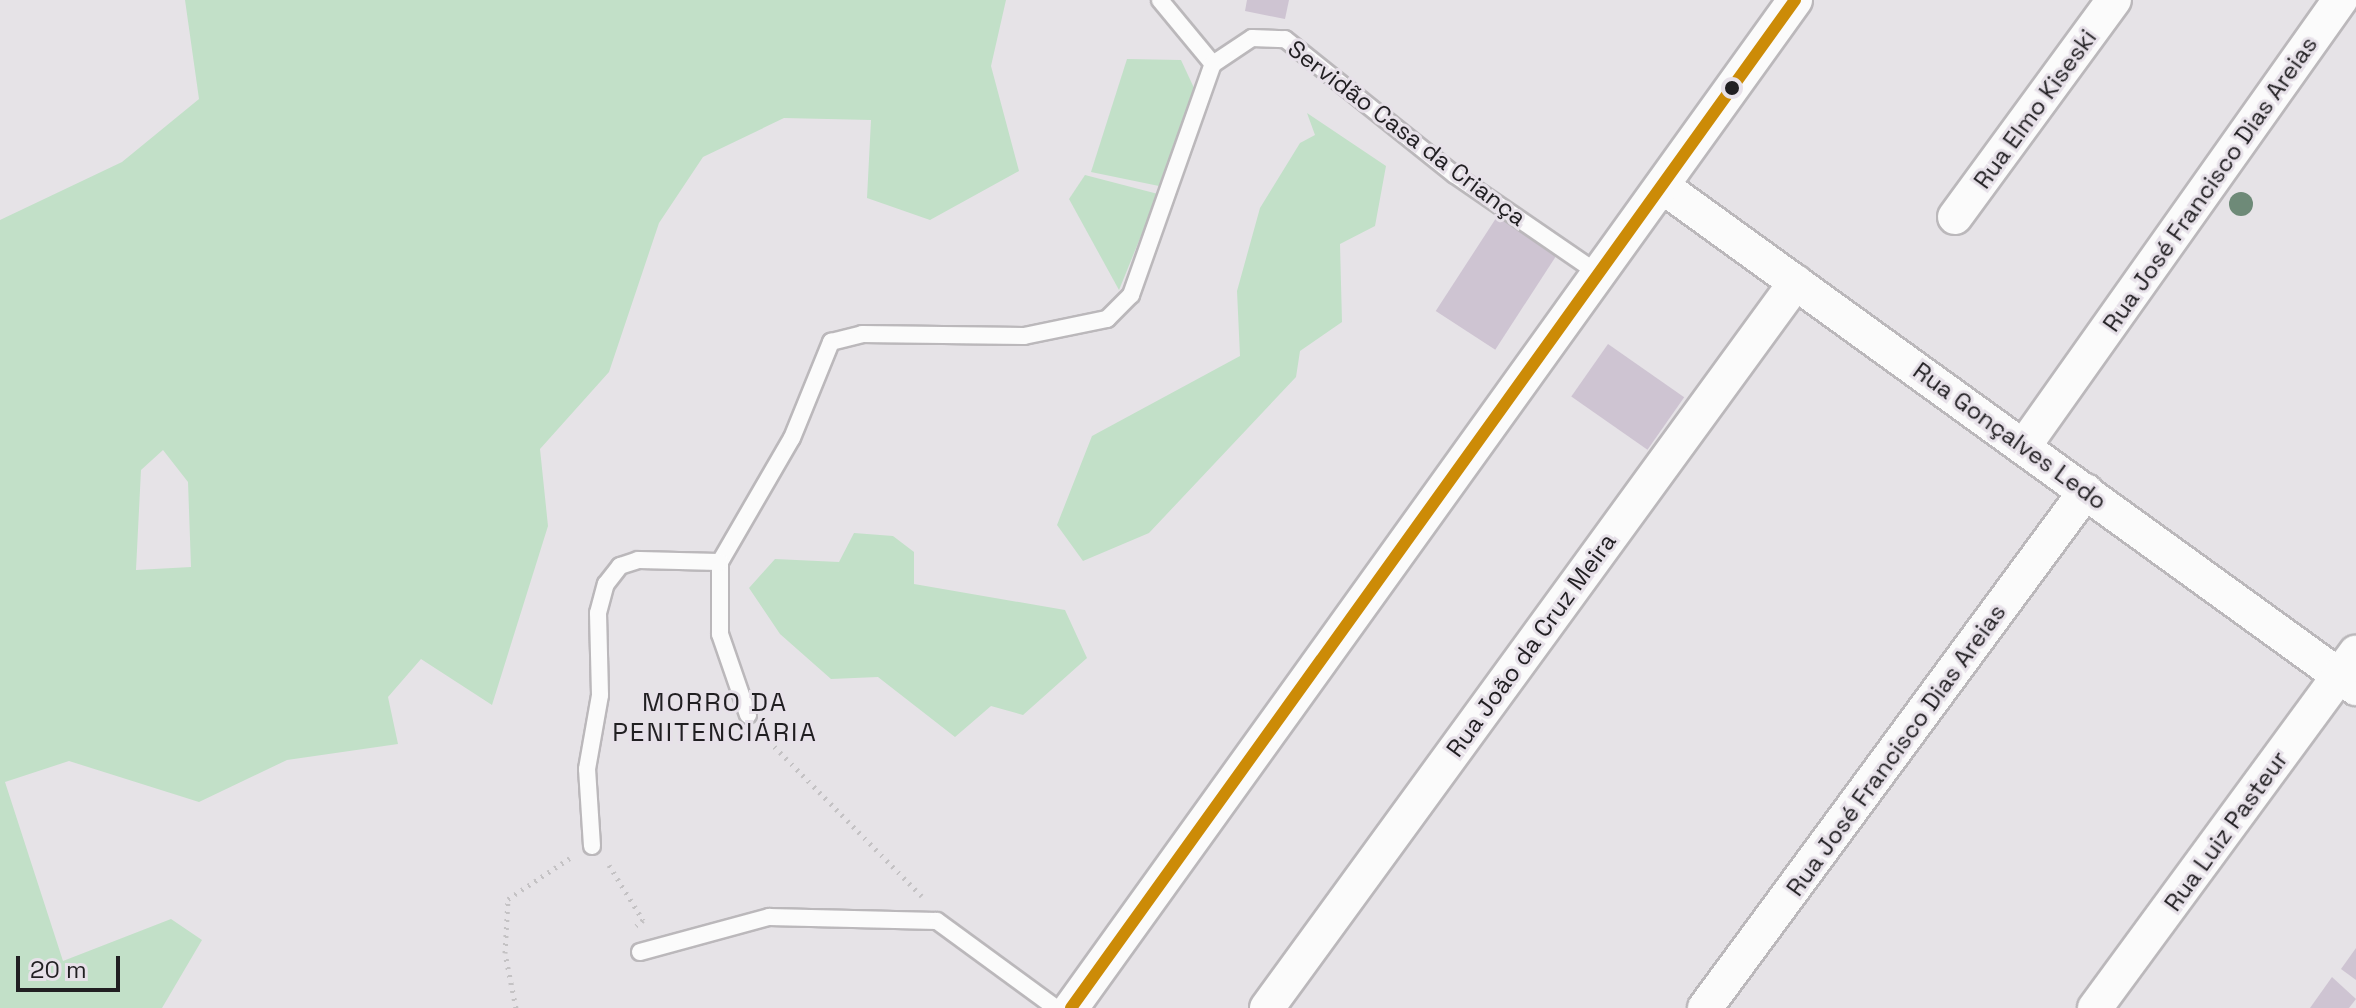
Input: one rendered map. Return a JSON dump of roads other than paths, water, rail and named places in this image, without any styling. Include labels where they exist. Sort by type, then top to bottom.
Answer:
[{"type":"street","points":[[1071,1008],[1795,0]]},
{"type":"street","name":"Rua Elmo Kiseski","points":[[1955,217],[2114,0]]},
{"type":"street","name":"Rua José Francisco Dias Areias","points":[[2024,446],[2340,0]]},
{"type":"street","name":"Rua Gonçalves Ledo","points":[[1662,186],[2086,491],[2350,673]]},
{"type":"street","name":"Rua João da Cruz Meira","points":[[1267,1008],[1796,282]]},
{"type":"street","name":"Rua José Francisco Dias Areias","points":[[1705,1008],[2086,491]]},
{"type":"street","name":"Rua Luiz Pasteur","points":[[2095,1008],[2350,673]]},
{"type":"lane","points":[[748,715],[720,634],[720,562],[792,438],[831,342],[862,334],[1024,336],[1081,328],[1121,309],[1213,64],[1160,0]]},
{"type":"lane","name":"Servidão Casa da Criança","points":[[1213,64],[1252,38],[1285,39],[1455,175],[1599,274]]},
{"type":"lane","points":[[592,846],[587,769],[600,695],[598,613],[606,584],[620,566],[638,560],[720,562]]},
{"type":"lane","points":[[640,952],[769,917],[917,919],[952,926],[1056,1008]]},
{"type":"district","name":"MORRO DA PENITENCIÁRIA","points":[[715,718]]}]
